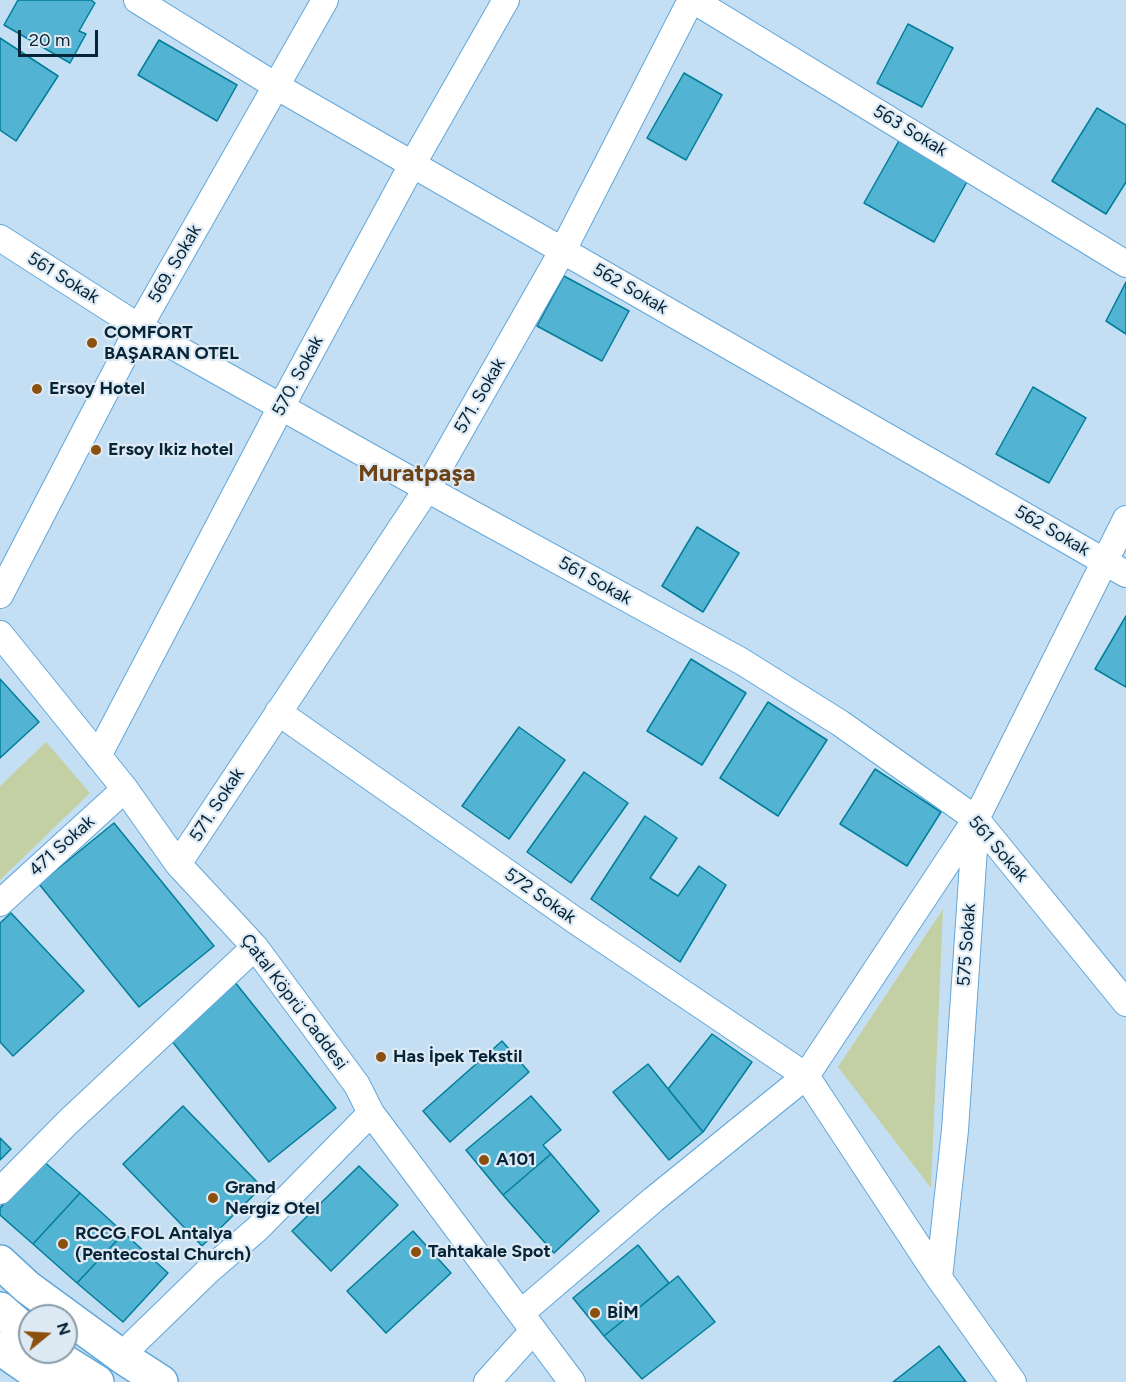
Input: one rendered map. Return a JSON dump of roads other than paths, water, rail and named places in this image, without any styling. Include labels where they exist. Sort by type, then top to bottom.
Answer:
[{"type":"main road","points":[[0,1262],[27,1287],[124,1358],[161,1382]]},
{"type":"main road","points":[[0,1309],[18,1325]]},
{"type":"main road","points":[[0,1348],[49,1382]]},
{"type":"main road","points":[[68,1364],[97,1382]]},
{"type":"street","name":"562 Sokak","points":[[137,0],[276,86],[412,165],[1116,568]]},
{"type":"street","name":"569. Sokak","points":[[0,595],[140,327],[325,0]]},
{"type":"street","name":"570. Sokak","points":[[98,756],[281,407],[412,165],[506,0]]},
{"type":"street","name":"571. Sokak","points":[[178,864],[427,489],[562,250],[692,0]]},
{"type":"street","name":"563 Sokak","points":[[692,0],[1126,264]]},
{"type":"street","name":"561 Sokak","points":[[0,238],[140,327],[427,489],[741,661],[840,723],[976,819],[1126,1003]]},
{"type":"street","name":"575 Sokak","points":[[939,1278],[955,1130],[976,819],[1116,568],[1126,519]]},
{"type":"street","name":"Çatal Köprü Caddesi","points":[[0,634],[125,789],[178,864],[255,947],[357,1086],[371,1113],[572,1382]]},
{"type":"street","name":"572 Sokak","points":[[278,712],[576,921],[806,1076]]},
{"type":"street","name":"471 Sokak","points":[[0,903],[125,789]]},
{"type":"street","points":[[487,1382],[527,1322],[653,1200],[806,1076],[976,819]]},
{"type":"street","points":[[0,1191],[66,1124],[255,947]]},
{"type":"street","points":[[806,1076],[939,1278],[1013,1382]]},
{"type":"street","points":[[124,1358],[134,1343],[207,1272],[257,1229],[371,1113]]},
{"type":"place","name":"COMFORT BAŞARAN OTEL","points":[[92,343]]},
{"type":"place","name":"Ersoy Hotel","points":[[37,389]]},
{"type":"place","name":"Ersoy Ikiz hotel","points":[[96,450]]},
{"type":"place","name":"Has İpek Tekstil","points":[[381,1057]]},
{"type":"place","name":"A101","points":[[484,1160]]},
{"type":"place","name":"Grand Nergiz Otel","points":[[213,1198]]},
{"type":"place","name":"RCCG FOL Antalya (Pentecostal Church)","points":[[63,1244]]},
{"type":"place","name":"Tahtakale Spot","points":[[416,1252]]},
{"type":"place","name":"BİM","points":[[595,1313]]},
{"type":"district","name":"Muratpaşa","points":[[417,474]]}]
